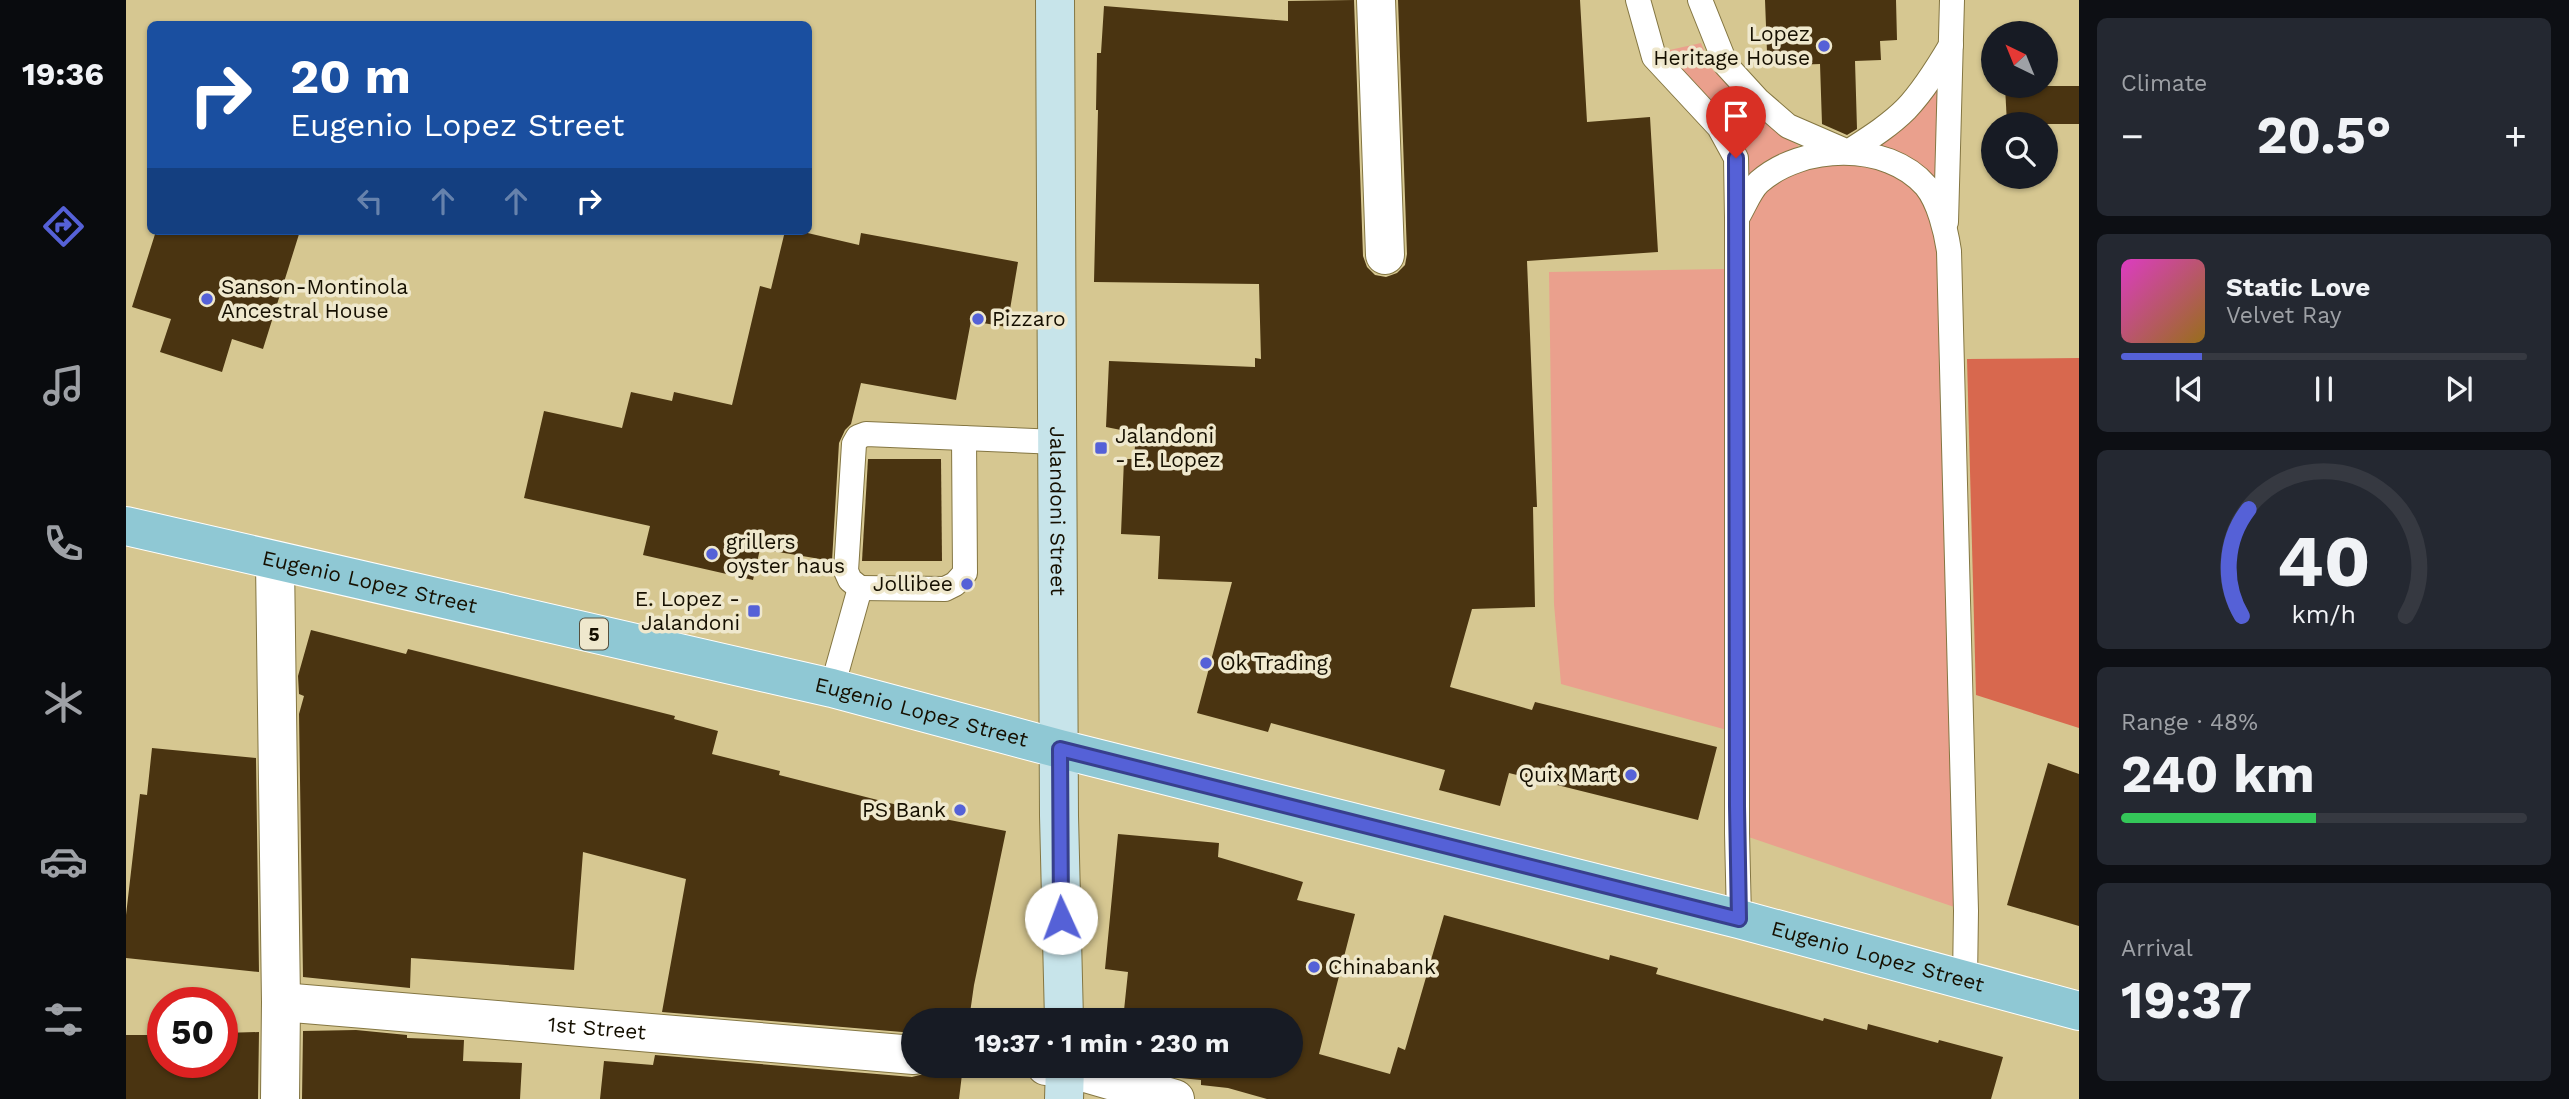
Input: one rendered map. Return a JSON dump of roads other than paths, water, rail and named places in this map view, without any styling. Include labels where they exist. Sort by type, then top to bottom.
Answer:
[{"type":"main road","name":"Jalandoni Street","points":[[1055,0],[1059,816],[1064,1008]]},
{"type":"main road","name":"Eugenio Lopez Street","points":[[126,526],[832,688],[1060,749],[1739,919],[2079,1011]]},
{"type":"street","points":[[1376,0],[1385,256]]},
{"type":"street","points":[[275,562],[280,1099]]},
{"type":"street","name":"1st Street","points":[[281,1002],[901,1054]]},
{"type":"street","points":[[1078,1078],[1175,1099]]},
{"type":"lane","points":[[1638,0],[1654,57],[1719,127],[1736,158],[1739,919]]},
{"type":"lane","points":[[1700,0],[1726,65],[1758,100],[1788,126],[1847,152],[1897,163],[1926,187],[1945,226]]},
{"type":"lane","points":[[1952,0],[1945,226],[1949,265],[1965,842],[1965,980]]},
{"type":"lane","points":[[1737,218],[1758,183],[1793,161],[1847,152],[1877,133],[1906,109],[1930,79],[1951,45]]},
{"type":"lane","points":[[964,438],[965,573],[955,584],[945,589],[860,587],[850,580],[846,571],[854,444],[858,437],[866,433],[1058,442]]},
{"type":"lane","points":[[832,688],[860,587]]},
{"type":"place","name":"Lopez Heritage House","points":[[1824,46]]},
{"type":"place","name":"Sanson-Montinola Ancestral House","points":[[207,299]]},
{"type":"place","name":"Pizzaro","points":[[978,319]]},
{"type":"place","name":"Jalandoni - E. Lopez","points":[[1101,448]]},
{"type":"place","name":"grillers oyster haus","points":[[712,554]]},
{"type":"place","name":"Jollibee","points":[[967,584]]},
{"type":"place","name":"E. Lopez - Jalandoni","points":[[754,611]]},
{"type":"place","name":"Ok Trading","points":[[1206,663]]},
{"type":"place","name":"Quix Mart","points":[[1631,775]]},
{"type":"place","name":"PS Bank","points":[[960,810]]},
{"type":"place","name":"Chinabank","points":[[1314,967]]}]
